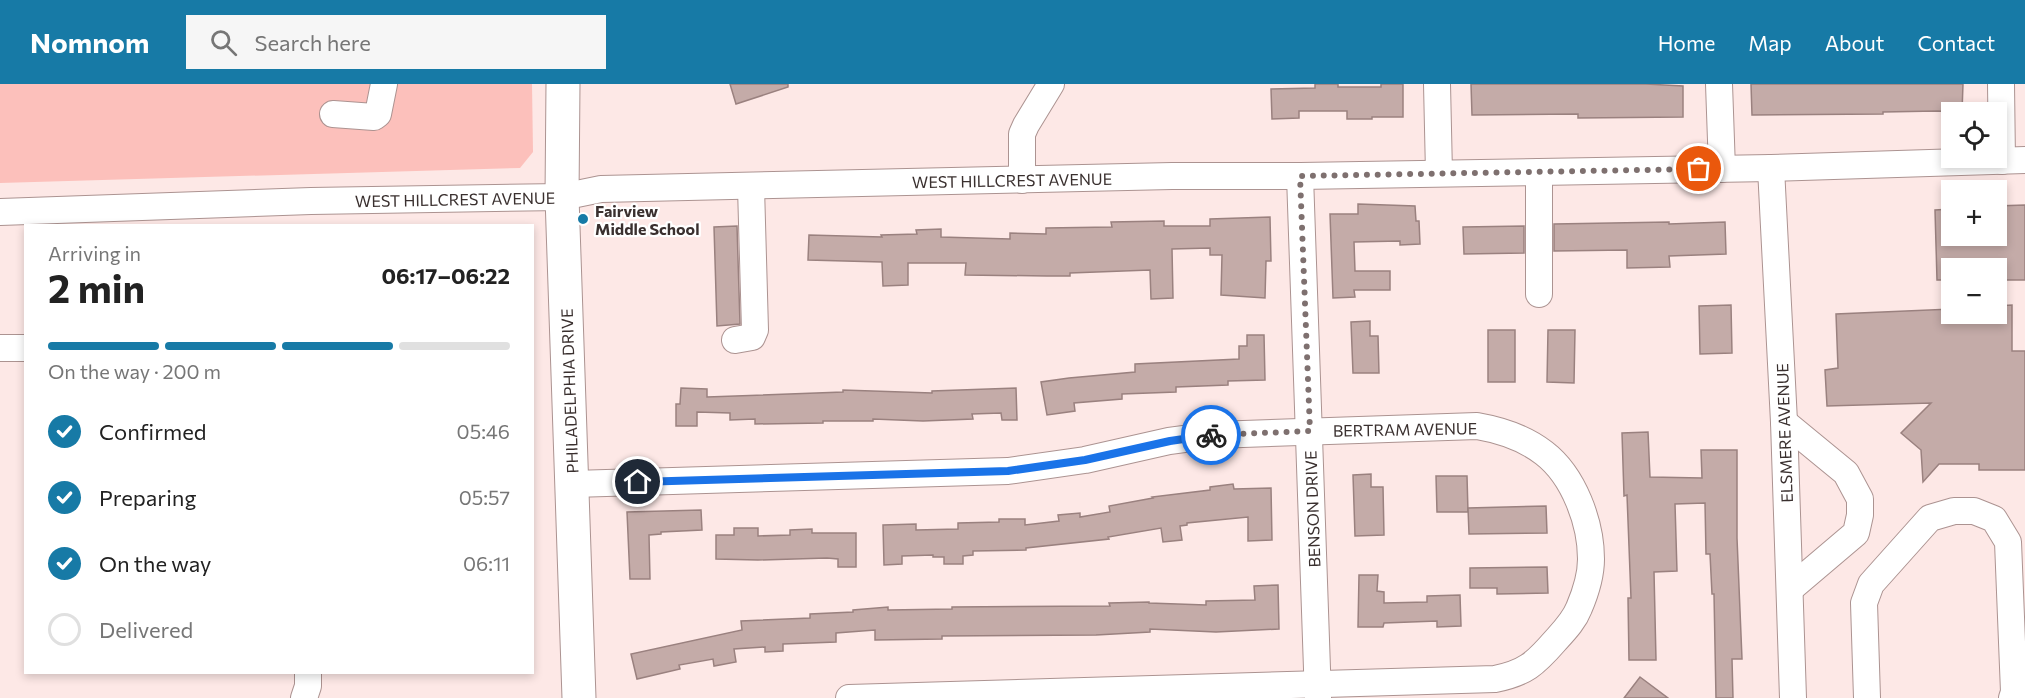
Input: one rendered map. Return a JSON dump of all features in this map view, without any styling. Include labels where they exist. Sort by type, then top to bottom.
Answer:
[{"type":"main road","name":"PHILADELPHIA DRIVE","points":[[563,84],[562,197],[579,698]]},
{"type":"street","points":[[333,114],[374,117],[378,114],[384,84]]},
{"type":"street","points":[[1022,180],[1022,134],[1051,84]]},
{"type":"street","points":[[1437,84],[1438,173]]},
{"type":"street","points":[[1719,84],[1722,169]]},
{"type":"street","points":[[2001,84],[2014,160]]},
{"type":"street","name":"WEST HILLCREST AVENUE","points":[[0,212],[224,215],[311,213],[562,197],[601,189],[1771,168],[2014,160]]},
{"type":"street","name":"ELSMERE AVENUE","points":[[1771,168],[1784,422],[1793,698]]},
{"type":"street","points":[[1539,172],[1539,294]]},
{"type":"street","name":"BENSON DRIVE","points":[[1300,176],[1318,691]]},
{"type":"street","points":[[735,340],[752,337],[755,330],[751,186]]},
{"type":"street","points":[[0,348],[24,348]]},
{"type":"street","points":[[1784,422],[1846,473],[1860,499],[1860,515],[1856,533],[1790,589]]},
{"type":"street","name":"BERTRAM AVENUE","points":[[573,484],[1008,471],[1085,460],[1170,441],[1214,435],[1310,431],[1477,426],[1520,439],[1545,453],[1560,470],[1581,506],[1589,538],[1591,561],[1588,579],[1579,609],[1569,626],[1527,669],[1515,675],[1495,679],[1318,691]]},
{"type":"street","points":[[1867,698],[1864,603],[1871,584],[1930,518],[1954,511],[1974,511],[1994,519],[2008,542],[2014,692],[2012,698]]},
{"type":"street","points":[[304,698],[308,686],[308,674]]},
{"type":"street","points":[[849,698],[1318,691]]},
{"type":"shaded area","points":[[0,84],[532,84],[533,152],[520,168],[0,183]]},
{"type":"building","points":[[730,84],[788,84],[788,87],[736,104]]},
{"type":"building","points":[[1315,84],[1338,84],[1338,87],[1381,87],[1381,84],[1403,84],[1403,117],[1347,119],[1347,111],[1299,111],[1299,118],[1272,119],[1271,89],[1315,88]]},
{"type":"building","points":[[1471,84],[1683,86],[1683,117],[1578,118],[1578,114],[1472,115]]},
{"type":"building","points":[[1751,84],[1963,84],[1962,102],[1941,102],[1941,111],[1752,115]]},
{"type":"building","points":[[1358,204],[1415,206],[1416,221],[1419,221],[1420,244],[1400,245],[1400,241],[1354,242],[1355,271],[1390,271],[1390,290],[1354,290],[1355,297],[1333,298],[1330,214],[1358,214]]},
{"type":"building","points":[[2025,205],[2025,280],[2007,280],[2007,258],[1941,258],[1941,280],[1937,280],[1935,210],[1941,210],[1941,246],[2007,246],[2007,206]]},
{"type":"building","points":[[1270,217],[1271,261],[1266,261],[1265,298],[1221,295],[1222,255],[1210,255],[1210,248],[1172,249],[1173,298],[1151,299],[1150,270],[1070,273],[1070,276],[965,275],[966,263],[908,263],[908,285],[883,286],[882,262],[808,260],[809,235],[882,237],[881,235],[917,234],[916,230],[941,229],[941,237],[1010,239],[1010,233],[1046,234],[1046,228],[1112,227],[1111,222],[1164,221],[1164,226],[1210,226],[1210,219]]},
{"type":"building","points":[[1669,222],[1669,224],[1725,222],[1726,254],[1669,256],[1670,267],[1627,268],[1627,250],[1554,251],[1554,224]]},
{"type":"building","points":[[737,226],[740,324],[717,326],[714,227]]},
{"type":"building","points":[[1524,226],[1524,253],[1464,254],[1463,227]]},
{"type":"building","points":[[1731,305],[1732,353],[1700,354],[1699,306]]},
{"type":"building","points":[[2007,305],[2012,305],[2012,351],[2025,351],[2025,470],[1979,470],[1979,464],[1939,464],[1923,482],[1921,450],[1901,433],[1931,403],[1827,406],[1825,370],[1838,368],[1836,314],[1941,309],[1941,324],[2007,324]]},
{"type":"building","points":[[1370,321],[1370,336],[1378,336],[1379,373],[1353,373],[1351,322]]},
{"type":"building","points":[[1488,330],[1515,330],[1515,382],[1488,382]]},
{"type":"building","points":[[1548,330],[1575,330],[1574,383],[1547,382]]},
{"type":"building","points":[[1247,335],[1264,335],[1265,380],[1228,381],[1228,385],[1176,387],[1176,392],[1122,394],[1122,399],[1074,403],[1075,411],[1047,415],[1041,382],[1135,372],[1135,364],[1239,359],[1239,346],[1247,346]]},
{"type":"building","points":[[681,388],[707,389],[707,397],[843,392],[843,390],[932,393],[932,391],[1016,388],[1017,420],[1002,420],[1001,413],[972,414],[973,419],[923,421],[873,419],[873,421],[755,424],[755,419],[730,420],[730,413],[697,412],[697,426],[676,426],[676,404],[680,404]]},
{"type":"building","points":[[1648,432],[1650,477],[1702,478],[1701,450],[1737,450],[1737,538],[1742,659],[1732,659],[1733,698],[1716,698],[1714,594],[1712,594],[1710,554],[1706,554],[1705,503],[1675,504],[1677,571],[1654,572],[1656,660],[1629,660],[1628,598],[1631,598],[1622,433]]},
{"type":"building","points":[[1371,474],[1371,487],[1383,487],[1384,535],[1355,536],[1353,475]]},
{"type":"building","points":[[1436,476],[1467,476],[1468,512],[1437,512]]},
{"type":"building","points":[[1233,484],[1234,489],[1271,488],[1272,540],[1248,541],[1248,517],[1187,523],[1187,525],[1180,526],[1182,540],[1163,542],[1161,528],[1108,537],[1109,539],[1026,548],[1026,550],[973,551],[973,555],[963,556],[963,564],[944,564],[944,557],[933,557],[933,555],[902,556],[902,564],[884,565],[883,525],[916,524],[916,530],[958,529],[958,523],[1025,519],[1025,525],[1059,521],[1058,515],[1080,513],[1080,517],[1110,512],[1109,506],[1152,497],[1210,490],[1210,487]]},
{"type":"building","points":[[1546,506],[1547,533],[1469,534],[1468,508]]},
{"type":"building","points":[[701,510],[702,530],[661,532],[661,534],[649,535],[650,579],[630,579],[627,512]]},
{"type":"building","points":[[734,528],[758,528],[758,536],[790,535],[790,530],[812,529],[812,533],[856,533],[856,567],[838,567],[838,559],[827,558],[716,559],[716,535],[734,535]]},
{"type":"building","points":[[1547,567],[1548,593],[1497,594],[1497,588],[1470,588],[1470,568]]},
{"type":"building","points":[[1359,575],[1378,575],[1377,591],[1384,592],[1384,603],[1427,602],[1427,596],[1460,595],[1461,626],[1437,627],[1437,621],[1384,623],[1383,627],[1358,627]]},
{"type":"building","points":[[1278,585],[1279,629],[1216,632],[1150,629],[1150,632],[1096,635],[942,636],[942,639],[875,640],[875,630],[836,633],[836,642],[783,644],[783,651],[765,652],[765,647],[734,649],[736,662],[714,666],[713,659],[679,665],[680,669],[637,679],[631,654],[742,630],[741,621],[810,618],[810,614],[853,612],[853,610],[888,607],[888,610],[952,609],[952,607],[1110,606],[1109,603],[1149,602],[1206,605],[1206,601],[1255,600],[1254,586]]},
{"type":"building","points":[[1640,677],[1668,698],[1624,698]]},
{"type":"way so far","points":[[1211,435],[1310,431],[1300,176],[1699,169]]},
{"type":"place","name":"Fairview Middle School","points":[[583,219]]},
{"type":"route","points":[[638,482],[1008,471],[1085,460],[1170,441],[1211,435]]}]
